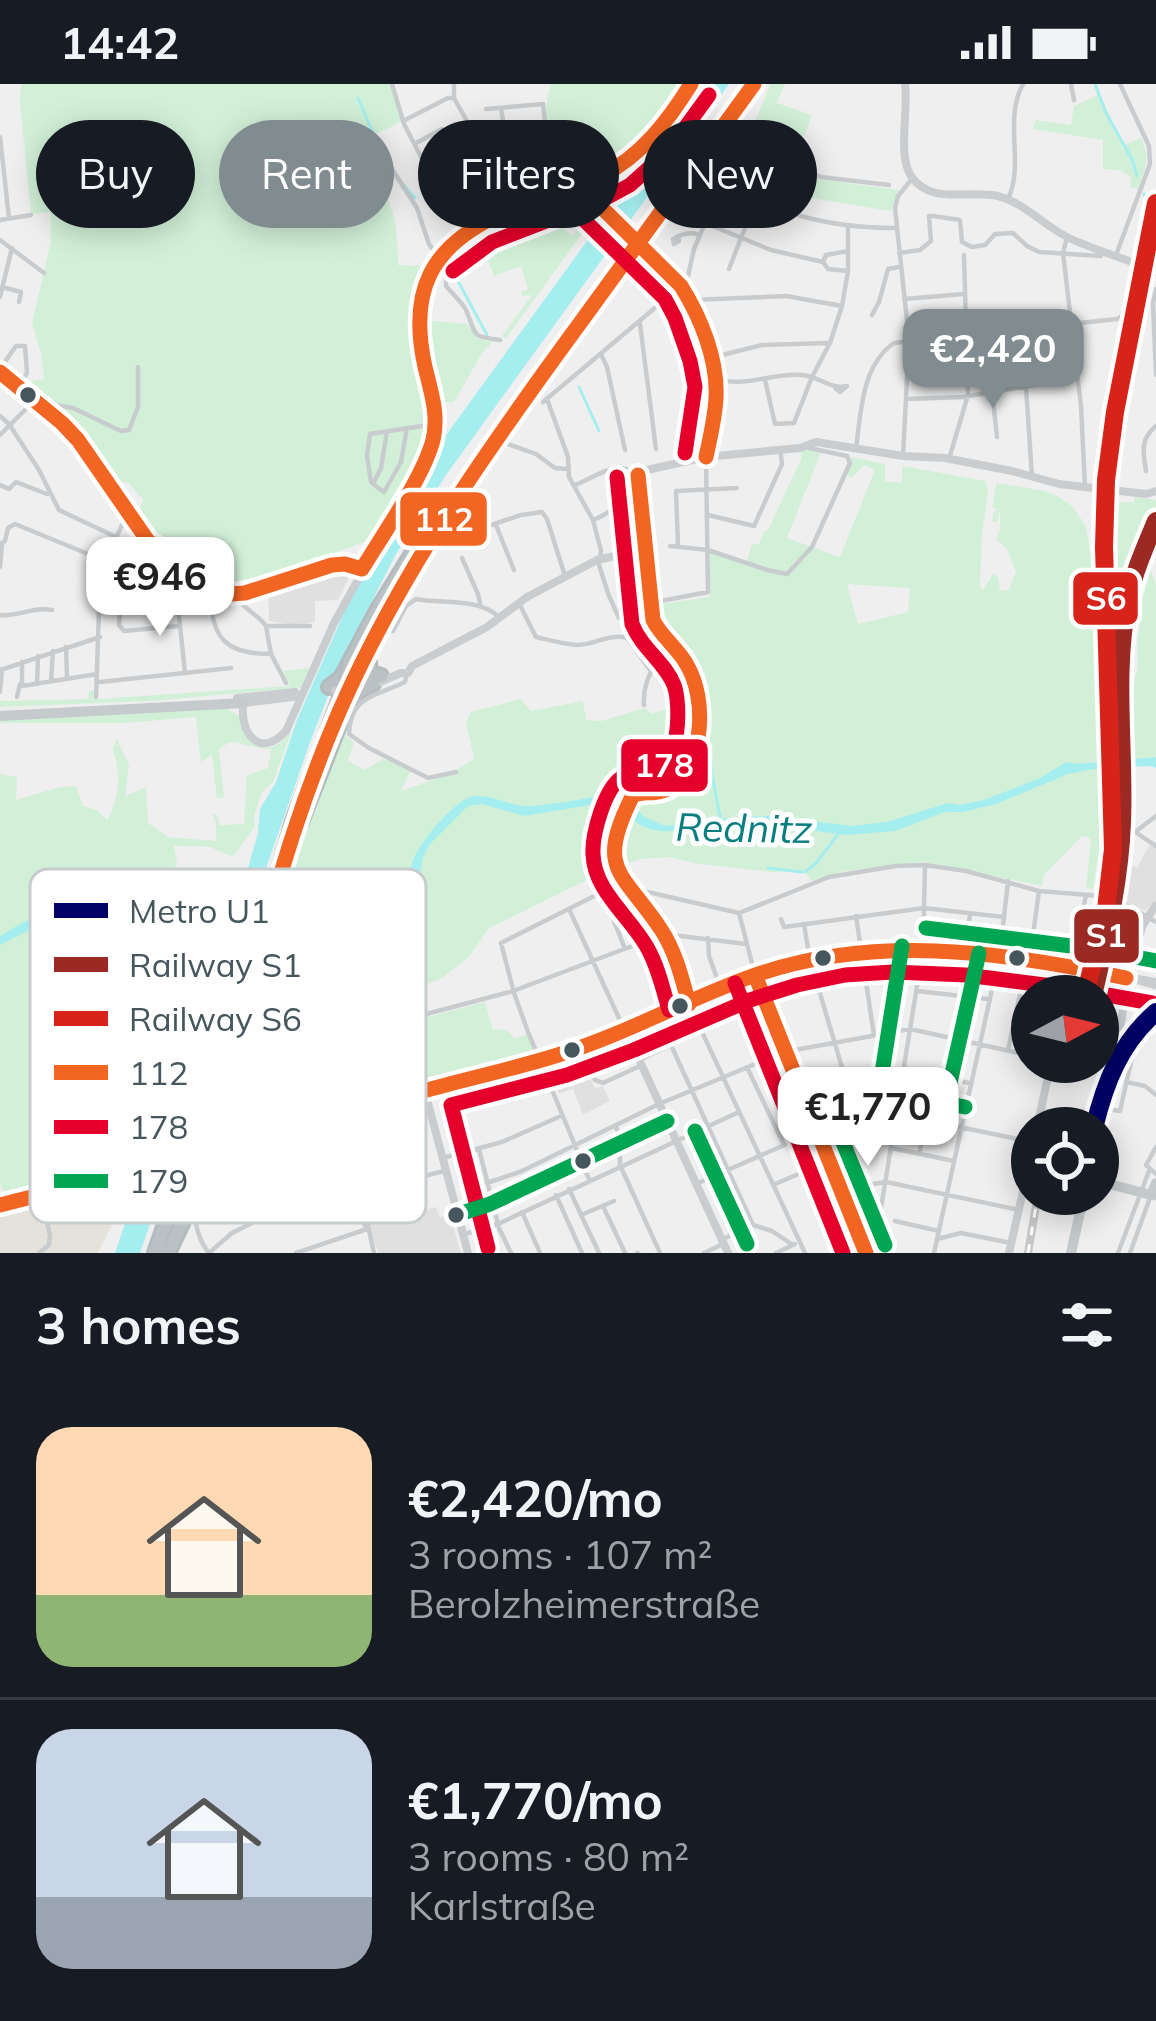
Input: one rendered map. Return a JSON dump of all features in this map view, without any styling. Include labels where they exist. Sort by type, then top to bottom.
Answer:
[{"type":"highway","points":[[282,869],[350,687],[346,676],[350,661],[386,594],[748,86]]},
{"type":"highway","points":[[285,847],[296,799],[328,712],[370,673],[369,663],[424,542]]},
{"type":"highway","points":[[280,869],[311,769],[424,542]]},
{"type":"highway","points":[[161,1253],[172,1223]]},
{"type":"main road","points":[[619,165],[646,146],[691,84]]},
{"type":"main road","points":[[903,84],[905,159],[913,178],[930,192],[991,194],[1008,200],[1067,237],[1156,272]]},
{"type":"main road","points":[[619,225],[681,286],[702,327],[716,401],[706,457]]},
{"type":"main road","points":[[246,701],[249,734],[267,743],[278,740],[362,569],[423,464],[435,424],[418,323],[422,286],[438,256],[474,228]]},
{"type":"main road","points":[[0,371],[78,440],[143,537],[240,598],[332,566],[362,569]]},
{"type":"main road","points":[[689,1004],[664,934],[622,882],[614,846],[616,830],[635,794],[661,793],[680,780],[698,725],[698,697],[690,668],[662,640],[653,620],[638,475],[706,457],[816,442],[852,452],[950,459],[1105,490],[1156,491]]},
{"type":"main road","points":[[350,687],[405,670],[599,559],[646,549]]},
{"type":"main road","points":[[0,713],[246,701],[294,694],[224,705],[178,705]]},
{"type":"main road","points":[[224,705],[244,718]]},
{"type":"main road","points":[[1119,1025],[1131,961],[1156,905]]},
{"type":"main road","points":[[426,1093],[541,1063],[619,1036],[755,976],[809,960],[861,951],[923,949],[1084,969]]},
{"type":"main road","points":[[1070,975],[1071,968]]},
{"type":"main road","points":[[1104,973],[1156,985]]},
{"type":"main road","points":[[755,976],[863,1248]]},
{"type":"main road","points":[[626,1031],[724,1245]]},
{"type":"main road","points":[[426,1097],[468,1253]]},
{"type":"main road","points":[[1119,1183],[1151,1186]]},
{"type":"main road","points":[[0,1202],[30,1194]]},
{"type":"main road","points":[[1010,1248],[1018,1215]]},
{"type":"main road","points":[[1071,1253],[1079,1215]]},
{"type":"street","points":[[392,84],[418,151]]},
{"type":"street","points":[[454,84],[454,98],[466,120]]},
{"type":"street","points":[[1008,200],[1014,188],[1012,112],[1023,84]]},
{"type":"street","points":[[1072,84],[1073,100]]},
{"type":"street","points":[[1116,255],[1146,178],[1152,146],[1120,84]]},
{"type":"street","points":[[404,121],[454,98]]},
{"type":"street","points":[[487,109],[543,104],[545,120]]},
{"type":"street","points":[[501,108],[503,120]]},
{"type":"street","points":[[0,137],[9,218]]},
{"type":"street","points":[[414,144],[418,142]]},
{"type":"street","points":[[394,172],[446,269],[446,286],[464,307],[474,333],[500,340]]},
{"type":"street","points":[[817,175],[889,185]]},
{"type":"street","points":[[903,456],[909,340],[896,202],[913,178]]},
{"type":"street","points":[[729,269],[754,212],[762,205],[848,226],[896,228]]},
{"type":"street","points":[[0,220],[31,215]]},
{"type":"street","points":[[898,253],[920,250],[931,241],[929,217],[933,216],[960,220],[962,242],[972,247],[985,245],[995,234],[1011,232],[1036,251],[1101,256]]},
{"type":"street","points":[[765,380],[775,424],[794,423],[842,306],[848,226]]},
{"type":"street","points":[[619,618],[608,596],[593,520],[571,482],[568,457],[545,400],[681,286],[690,276],[702,228]]},
{"type":"street","points":[[716,228],[771,250],[824,262],[831,270],[848,271]]},
{"type":"street","points":[[679,237],[698,235]]},
{"type":"street","points":[[1067,237],[1063,253],[1085,487]]},
{"type":"street","points":[[0,240],[44,273]]},
{"type":"street","points":[[446,269],[455,260],[452,242]]},
{"type":"street","points":[[0,297],[12,248]]},
{"type":"street","points":[[824,262],[832,252],[848,251]]},
{"type":"street","points":[[950,459],[968,395],[964,255]]},
{"type":"street","points":[[872,315],[888,269],[900,267]]},
{"type":"street","points":[[2,287],[21,292],[20,302]]},
{"type":"street","points":[[1156,289],[1156,375]]},
{"type":"street","points":[[737,488],[674,494],[674,546],[708,550],[787,574],[812,547],[850,463],[874,363],[883,351],[909,340],[1120,317],[1129,308],[1133,290]]},
{"type":"street","points":[[904,298],[967,294]]},
{"type":"street","points":[[691,300],[785,296],[842,306]]},
{"type":"street","points":[[640,320],[656,449]]},
{"type":"street","points":[[1017,330],[1032,477]]},
{"type":"street","points":[[710,358],[786,342],[830,343]]},
{"type":"street","points":[[0,371],[18,345],[25,346],[27,373],[18,388]]},
{"type":"street","points":[[601,354],[625,450]]},
{"type":"street","points":[[0,435],[34,401],[73,408],[125,432],[138,407],[138,367]]},
{"type":"street","points":[[715,378],[736,383],[797,374],[836,389]]},
{"type":"street","points":[[906,399],[1077,378]]},
{"type":"street","points":[[992,391],[997,437]]},
{"type":"street","points":[[0,416],[10,424],[64,513],[116,537]]},
{"type":"street","points":[[407,428],[401,462],[385,492],[373,484],[367,456],[370,434],[387,431],[407,428],[435,424]]},
{"type":"street","points":[[1146,471],[1143,445],[1156,426]]},
{"type":"street","points":[[373,484],[381,469],[387,431]]},
{"type":"street","points":[[508,444],[536,454],[555,468],[567,469]]},
{"type":"street","points":[[708,515],[754,526],[782,464],[780,448]]},
{"type":"street","points":[[650,604],[708,592],[706,457]]},
{"type":"street","points":[[575,485],[616,467],[638,475]]},
{"type":"street","points":[[0,485],[9,489],[16,482],[50,494]]},
{"type":"street","points":[[593,520],[640,494]]},
{"type":"street","points":[[471,532],[536,511],[543,513],[565,576]]},
{"type":"street","points":[[96,697],[100,580],[129,517]]},
{"type":"street","points":[[0,567],[1,544],[15,524],[105,561]]},
{"type":"street","points":[[496,524],[514,570]]},
{"type":"street","points":[[462,558],[481,607]]},
{"type":"street","points":[[121,593],[119,628],[124,631],[179,626]]},
{"type":"street","points":[[185,673],[176,600],[180,595],[210,595],[240,598],[266,626],[271,654],[286,683]]},
{"type":"street","points":[[210,595],[213,623],[221,640],[242,651],[271,654]]},
{"type":"street","points":[[392,631],[416,599],[481,607],[499,619]]},
{"type":"street","points":[[519,603],[540,638],[576,645],[626,636],[650,670]]},
{"type":"street","points":[[0,615],[52,610]]},
{"type":"street","points":[[266,626],[310,626]]},
{"type":"street","points":[[0,692],[1,669],[100,637]]},
{"type":"street","points":[[644,705],[644,687],[658,661],[662,640]]},
{"type":"street","points":[[66,679],[67,647]]},
{"type":"street","points":[[51,681],[53,651]]},
{"type":"street","points":[[37,684],[38,656]]},
{"type":"street","points":[[17,697],[22,662]]},
{"type":"street","points":[[97,682],[231,668]]},
{"type":"street","points":[[405,670],[405,682],[360,703],[349,734],[428,778],[456,772]]},
{"type":"street","points":[[20,684],[98,674]]},
{"type":"street","points":[[1156,816],[1135,832],[1156,846]]},
{"type":"street","points":[[882,1253],[877,1233],[923,949],[925,865]]},
{"type":"street","points":[[630,892],[639,890],[740,913],[829,877],[925,865],[1039,891],[1101,896]]},
{"type":"street","points":[[934,1253],[999,958],[1008,881]]},
{"type":"street","points":[[589,1179],[513,991],[501,944],[622,882]]},
{"type":"street","points":[[1008,1051],[1039,891]]},
{"type":"street","points":[[1071,968],[1086,895]]},
{"type":"street","points":[[1122,902],[1152,920]]},
{"type":"street","points":[[781,919],[784,927],[924,908],[1004,917]]},
{"type":"street","points":[[568,909],[626,1031]]},
{"type":"street","points":[[740,913],[755,976]]},
{"type":"street","points":[[966,954],[970,913]]},
{"type":"street","points":[[856,916],[874,1035]]},
{"type":"street","points":[[614,921],[625,949]]},
{"type":"street","points":[[804,924],[809,960],[858,1121]]},
{"type":"street","points":[[426,1014],[513,991],[664,934],[746,944]]},
{"type":"street","points":[[707,938],[718,981]]},
{"type":"street","points":[[917,992],[990,999]]},
{"type":"street","points":[[689,1004],[796,1244]]},
{"type":"street","points":[[1119,1111],[1136,1043],[1156,1022]]},
{"type":"street","points":[[487,1183],[522,1172],[659,1104],[784,1052],[910,1029],[1011,1052]]},
{"type":"street","points":[[583,1054],[595,1080],[603,1083],[701,1031]]},
{"type":"street","points":[[1119,1039],[1136,1043]]},
{"type":"street","points":[[670,1045],[753,1225],[772,1231],[805,1253]]},
{"type":"street","points":[[747,1067],[784,1145]]},
{"type":"street","points":[[904,1070],[971,1083]]},
{"type":"street","points":[[1126,1082],[1156,1095]]},
{"type":"street","points":[[462,1235],[498,1223],[739,1112]]},
{"type":"street","points":[[696,1184],[816,1131],[898,1114],[1011,1138]]},
{"type":"street","points":[[442,1158],[479,1149],[561,1116]]},
{"type":"street","points":[[919,1154],[927,1120]]},
{"type":"street","points":[[616,1126],[620,1165],[659,1253]]},
{"type":"street","points":[[1130,1253],[1151,1186],[1146,1163],[1156,1147]]},
{"type":"street","points":[[891,1148],[954,1161]]},
{"type":"street","points":[[479,1149],[498,1223],[511,1253]]},
{"type":"street","points":[[773,1185],[817,1166]]},
{"type":"street","points":[[426,1175],[445,1170]]},
{"type":"street","points":[[840,1190],[886,1182],[1011,1208]]},
{"type":"street","points":[[1118,1253],[1132,1213],[1151,1186]]},
{"type":"street","points":[[569,1189],[599,1253]]},
{"type":"street","points":[[556,1195],[582,1253]]},
{"type":"street","points":[[581,1215],[614,1201]]},
{"type":"street","points":[[603,1206],[625,1253]]},
{"type":"street","points":[[522,1212],[540,1253]]},
{"type":"street","points":[[895,1221],[939,1231]]},
{"type":"street","points":[[38,1253],[50,1241],[46,1223]]},
{"type":"street","points":[[197,1223],[209,1253],[252,1223]]},
{"type":"street","points":[[366,1223],[374,1253]]},
{"type":"street","points":[[707,1252],[753,1225]]},
{"type":"street","points":[[296,1253],[367,1229]]},
{"type":"street","points":[[937,1240],[961,1232],[1010,1248]]},
{"type":"street","points":[[847,1251],[863,1248],[877,1233]]},
{"type":"street","points":[[776,1253],[796,1244]]},
{"type":"shaded area","points":[[338,570],[349,578],[338,600],[315,601],[315,622],[269,621],[268,589]]},
{"type":"shaded area","points":[[1150,844],[1156,848],[1156,900],[1145,911],[1119,897],[1123,861],[1137,868]]},
{"type":"shaded area","points":[[578,1057],[595,1089],[603,1086],[610,1101],[583,1115],[573,1089],[559,1094],[549,1071]]},
{"type":"shaded area","points":[[30,1188],[30,1223],[113,1223],[98,1253],[0,1253],[0,1196]]},
{"type":"shaded area","points":[[436,1207],[440,1217],[450,1215],[461,1253],[378,1253],[368,1223],[426,1223],[426,1209]]},
{"type":"green space","points":[[21,84],[390,84],[401,122],[394,125],[394,120],[219,120],[219,228],[394,228],[394,221],[398,265],[428,266],[417,297],[411,298],[433,421],[422,460],[374,538],[257,582],[249,584],[246,579],[226,586],[147,535],[131,512],[143,500],[128,482],[113,482],[75,430],[25,392],[32,381],[44,379],[32,323],[51,228],[195,228],[195,120],[36,120],[36,213],[31,214]]},
{"type":"green space","points":[[551,84],[688,84],[663,120],[643,120],[643,142],[619,161],[619,120],[546,120]]},
{"type":"green space","points":[[770,84],[785,84],[777,103],[812,115],[810,120],[756,120]]},
{"type":"green space","points":[[1100,94],[1123,145],[1141,138],[1144,145],[1146,164],[1138,189],[1131,188],[1130,176],[1103,169],[1103,140],[1033,129],[1036,120],[1071,125],[1074,106]]},
{"type":"green space","points":[[817,179],[898,190],[891,211],[817,199]]},
{"type":"green space","points":[[498,228],[518,228],[525,235],[530,228],[562,228],[573,236],[577,228],[586,228],[506,338],[502,336],[532,295],[522,296],[528,289],[521,266],[494,276],[484,251],[504,239]]},
{"type":"green space","points":[[423,320],[467,324],[477,338],[492,342],[454,402],[437,403]]},
{"type":"green space","points":[[801,449],[821,452],[787,538],[840,557],[875,470],[864,465],[852,478],[846,475],[852,457],[885,464],[885,481],[901,483],[903,466],[985,481],[983,590],[993,574],[1000,590],[1008,591],[1016,572],[1007,549],[996,539],[1000,511],[997,522],[992,521],[998,511],[993,507],[996,483],[1059,497],[1086,526],[1097,595],[1104,708],[1096,704],[1098,758],[1105,744],[1106,760],[1098,761],[1099,768],[1106,768],[1107,778],[1102,779],[1099,771],[1099,785],[1107,781],[1108,795],[1093,889],[1086,887],[1091,840],[1086,836],[1044,875],[1042,886],[925,862],[845,871],[811,881],[804,871],[771,872],[669,857],[641,859],[601,873],[488,929],[470,956],[426,985],[426,869],[289,869],[344,723],[347,737],[354,742],[348,761],[365,770],[383,759],[411,770],[401,791],[474,759],[466,722],[471,712],[520,699],[531,711],[583,701],[586,720],[601,721],[645,708],[652,714],[699,698],[690,673],[662,630],[655,605],[709,597],[710,553],[746,564],[752,544],[759,544],[768,530],[801,459]],"holes":[[[847,584],[910,588],[908,612],[858,624]]]},
{"type":"green space","points":[[1109,494],[1116,494],[1118,503],[1134,502],[1134,497],[1156,500],[1115,606]]},
{"type":"green space","points":[[1151,570],[1156,584],[1156,757],[1126,760],[1124,709],[1132,722],[1140,627],[1134,602],[1140,595],[1136,584],[1139,575]]},
{"type":"green space","points":[[310,668],[301,688],[0,707],[0,701],[88,699],[93,690],[98,699],[290,686],[283,671]]},
{"type":"green space","points":[[226,708],[239,716],[248,736],[261,746],[276,745],[292,730],[273,782],[262,792],[255,826],[233,857],[210,847],[174,846],[174,869],[30,869],[30,1189],[5,1194],[0,1184],[0,774],[17,777],[16,800],[76,786],[83,806],[107,820],[118,785],[112,749],[117,739],[129,765],[125,796],[146,787],[148,823],[168,837],[216,841],[212,814],[220,825],[244,824],[247,775],[268,768],[271,749],[230,742],[219,749],[224,797],[217,799],[212,755],[201,762],[196,717],[125,723],[0,723],[0,719]]},
{"type":"green space","points":[[485,1002],[493,1030],[505,1030],[514,1039],[527,1034],[533,1058],[426,1087],[426,1017]]},
{"type":"water","points":[[705,84],[729,84],[703,120],[679,120]]},
{"type":"water","points":[[643,169],[643,203],[446,475],[396,554],[342,660],[266,869],[248,869],[260,809],[276,782],[297,720],[350,599],[436,449],[596,228],[619,228],[619,197]]},
{"type":"water","points":[[1156,757],[1156,768],[1068,774],[996,804],[945,812],[895,831],[847,835],[777,826],[654,830],[637,823],[615,801],[524,816],[482,804],[468,806],[430,844],[421,869],[411,869],[440,822],[476,796],[531,806],[614,794],[665,826],[769,816],[852,826],[887,822],[948,803],[984,800],[1066,762]]},
{"type":"water","points":[[30,920],[30,929],[0,945],[0,936]]},
{"type":"water","points":[[125,1223],[150,1223],[140,1253],[115,1253]]},
{"type":"waterway","points":[[1095,84],[1137,176]]},
{"type":"waterway","points":[[358,98],[367,120]]},
{"type":"waterway","points":[[404,185],[415,198]]},
{"type":"waterway","points":[[1144,194],[1150,210]]},
{"type":"waterway","points":[[1153,266],[1156,224]]},
{"type":"waterway","points":[[451,268],[487,335]]},
{"type":"waterway","points":[[579,387],[599,431]]},
{"type":"waterway","points":[[613,473],[620,500]]},
{"type":"waterway","points":[[624,505],[629,529]]},
{"type":"waterway","points":[[641,613],[645,641],[656,654]]},
{"type":"waterway","points":[[704,710],[712,772]]},
{"type":"waterway","name":"Rednitz","points":[[712,775],[721,821]]},
{"type":"waterway","name":"Rednitz","points":[[805,872],[839,833]]},
{"type":"waterway","name":"Rednitz","points":[[768,868],[802,872]]},
{"type":"railway","points":[[1087,975],[1089,970]]},
{"type":"railway","points":[[1028,1253],[1034,1215]]},
{"type":"metro line","name":"U1","points":[[1100,1107],[1116,1065],[1156,1012]]},
{"type":"rail line","name":"S6","points":[[1090,975],[1106,909],[1113,849],[1106,480],[1156,203]]},
{"type":"rail line","name":"S1","points":[[1098,975],[1121,844],[1124,627],[1133,580],[1156,521]]},
{"type":"transit line","name":"112","points":[[619,165],[663,124],[691,84]]},
{"type":"transit line","name":"112","points":[[282,869],[339,712],[419,558],[482,460],[754,84]]},
{"type":"transit line","name":"178","points":[[453,271],[492,242],[630,185],[669,150],[709,95]]},
{"type":"transit line","name":"112","points":[[362,569],[412,488],[433,440],[435,413],[420,315],[431,273],[458,240],[535,199],[557,193],[591,197],[681,286],[701,325],[714,369],[715,405],[706,457]]},
{"type":"transit line","name":"178","points":[[592,228],[665,299],[675,318],[695,387],[685,453]]},
{"type":"transit line","name":"112","points":[[0,372],[78,440],[148,541],[231,594],[332,565],[362,569]]},
{"type":"transit line","name":"112","points":[[638,475],[653,620],[693,679],[699,730],[696,748],[681,777],[665,790],[633,795],[621,820],[615,856],[625,882],[667,939],[689,1004]]},
{"type":"transit line","name":"178","points":[[617,477],[632,624],[674,685],[678,718],[665,765],[657,771],[625,776],[609,792],[593,854],[606,892],[652,956],[669,1010]]},
{"type":"transit line","name":"179","points":[[926,928],[1156,961]]},
{"type":"transit line","name":"179","points":[[876,1111],[902,946]]},
{"type":"transit line","name":"112","points":[[426,1090],[561,1054],[747,978],[840,955],[888,951],[984,954],[1126,978]]},
{"type":"transit line","name":"179","points":[[941,1123],[979,953]]},
{"type":"transit line","name":"112","points":[[755,975],[866,1253]]},
{"type":"transit line","name":"178","points":[[488,1248],[451,1105],[567,1075],[750,1000],[845,975],[966,975],[1152,1003]]},
{"type":"transit line","name":"178","points":[[735,983],[843,1253]]},
{"type":"transit line","name":"179","points":[[811,1111],[891,1092],[965,1107]]},
{"type":"transit line","name":"179","points":[[456,1215],[490,1204],[667,1121]]},
{"type":"transit line","name":"179","points":[[835,1123],[885,1245]]},
{"type":"transit line","name":"179","points":[[695,1131],[747,1244]]},
{"type":"transit line","name":"112","points":[[0,1205],[30,1197]]}]
